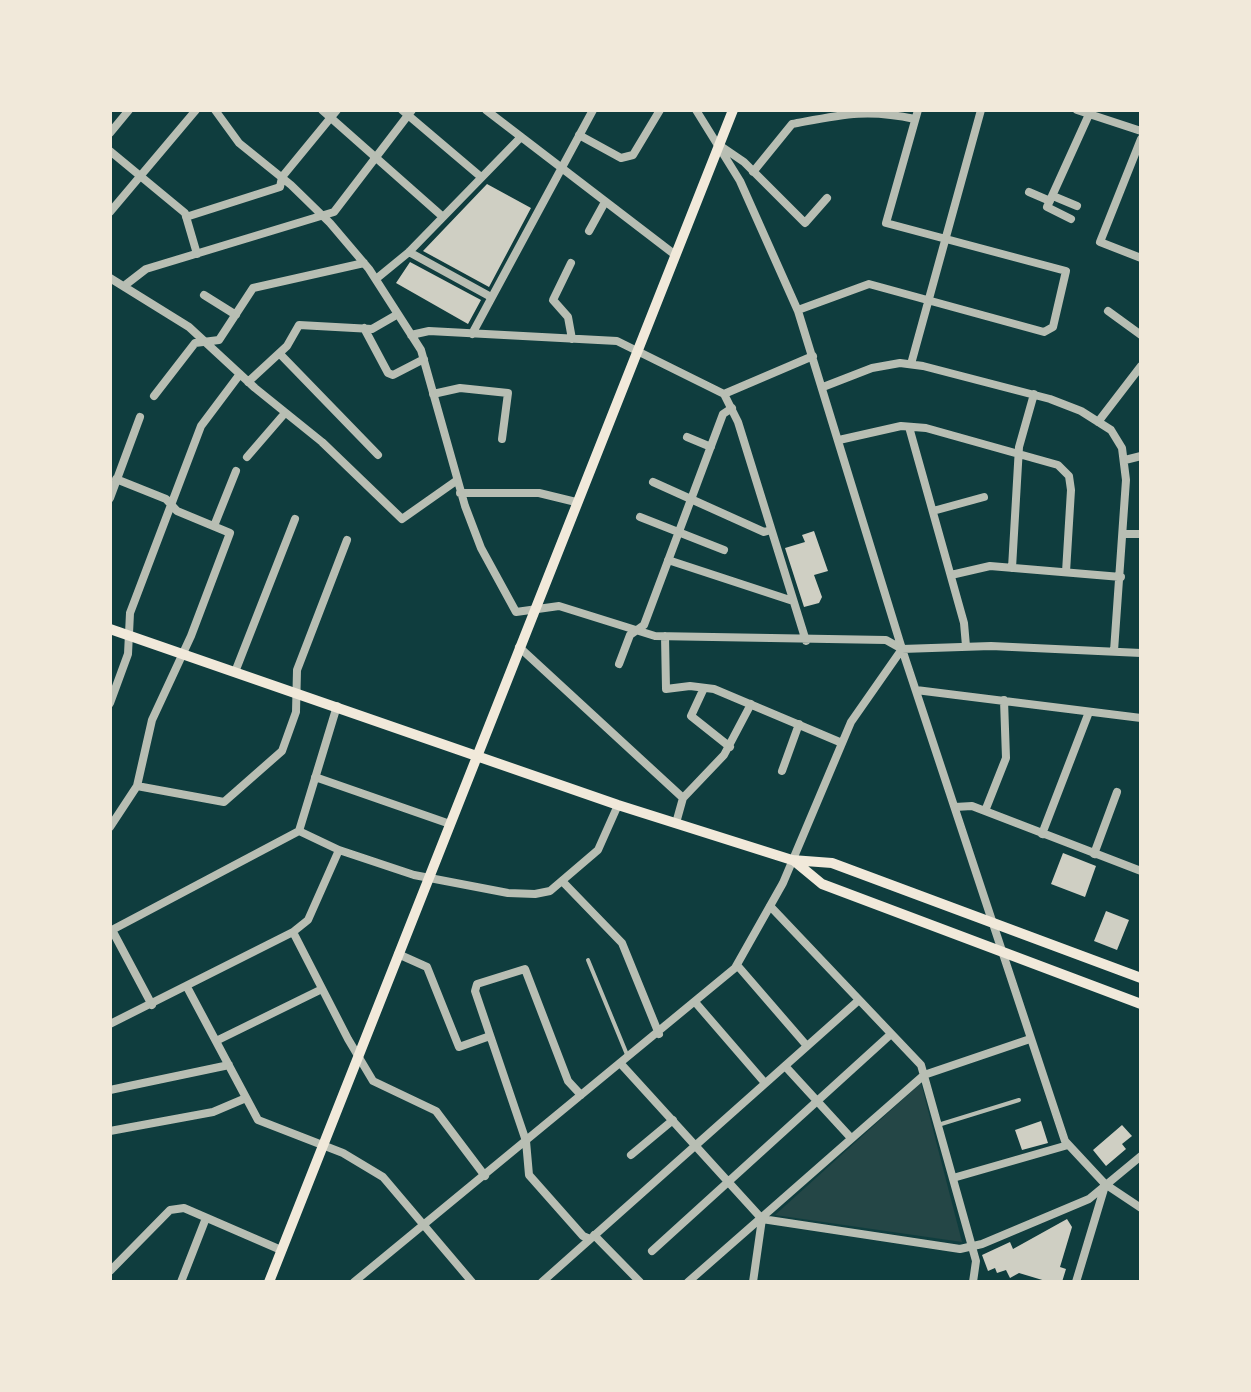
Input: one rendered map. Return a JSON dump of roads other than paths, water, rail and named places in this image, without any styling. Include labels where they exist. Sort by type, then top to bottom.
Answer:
[{"type":"main road","points":[[269,1282],[732,110]]},
{"type":"main road","points":[[110,629],[618,805],[792,860],[832,863],[1141,978]]},
{"type":"main road","points":[[792,860],[822,884],[1141,1004]]},
{"type":"street","points":[[110,133],[129,110]]},
{"type":"street","points":[[110,212],[196,110]]},
{"type":"street","points":[[215,110],[238,142],[324,215],[376,279],[411,335],[424,359],[456,481],[480,548],[516,612],[559,606],[665,636],[886,640],[902,649],[966,646],[1141,654]]},
{"type":"street","points":[[322,110],[334,114],[443,217]]},
{"type":"street","points":[[486,110],[500,114],[521,137],[674,254]]},
{"type":"street","points":[[472,334],[593,110]]},
{"type":"street","points":[[579,136],[621,158],[633,155],[660,110]]},
{"type":"street","points":[[696,110],[767,235],[798,310],[902,649],[1068,1145],[1105,1184],[1141,1208]]},
{"type":"street","points":[[910,364],[982,110]]},
{"type":"street","points":[[1077,110],[1141,131]]},
{"type":"street","points":[[124,286],[146,269],[334,212],[378,158],[407,112],[481,177]]},
{"type":"street","points":[[753,172],[792,124],[858,112],[916,114],[886,223],[1066,271],[1052,327],[1044,332],[868,284],[798,310]]},
{"type":"street","points":[[1071,219],[1047,206],[1090,112]]},
{"type":"street","points":[[186,217],[280,187],[282,177],[334,114]]},
{"type":"street","points":[[376,279],[409,252],[521,137]]},
{"type":"street","points":[[1141,139],[1100,242],[1141,258]]},
{"type":"street","points":[[718,144],[805,223],[827,198]]},
{"type":"street","points":[[110,151],[185,212],[197,254]]},
{"type":"street","points":[[1030,192],[1077,206]]},
{"type":"street","points":[[589,231],[605,202]]},
{"type":"street","points":[[409,252],[491,298]]},
{"type":"street","points":[[571,262],[553,300],[568,317],[572,338]]},
{"type":"street","points":[[154,396],[195,343],[219,340],[254,288],[364,263]]},
{"type":"street","points":[[110,278],[189,328],[322,442],[402,519],[456,481]]},
{"type":"street","points":[[204,295],[236,315]]},
{"type":"street","points":[[1108,311],[1141,335]]},
{"type":"street","points":[[248,382],[280,354],[299,325],[372,329],[398,314]]},
{"type":"street","points":[[364,328],[388,373],[393,375],[424,359]]},
{"type":"street","points":[[411,335],[429,331],[617,340],[724,394],[732,408],[806,641]]},
{"type":"street","points":[[280,354],[378,454]]},
{"type":"street","points":[[724,394],[813,356]]},
{"type":"street","points":[[822,387],[872,368],[910,364],[1034,394],[1081,410],[1111,430],[1125,460],[1124,534],[1114,651]]},
{"type":"street","points":[[1098,422],[1141,366]]},
{"type":"street","points":[[110,703],[128,654],[130,613],[201,426],[240,374]]},
{"type":"street","points":[[433,394],[460,388],[508,393],[502,440]]},
{"type":"street","points":[[1012,568],[1018,453],[1034,394]]},
{"type":"street","points":[[619,664],[630,635],[644,626],[722,414],[732,408]]},
{"type":"street","points":[[247,457],[285,413]]},
{"type":"street","points":[[110,498],[140,417]]},
{"type":"street","points":[[839,440],[910,427],[1058,465],[1069,476],[1072,490],[1066,572]]},
{"type":"street","points":[[910,427],[964,623],[966,646]]},
{"type":"street","points":[[686,437],[710,447]]},
{"type":"street","points":[[1125,460],[1141,456]]},
{"type":"street","points":[[214,526],[236,471]]},
{"type":"street","points":[[112,821],[136,786],[152,720],[230,533],[177,512],[166,499],[116,479]]},
{"type":"street","points":[[653,482],[764,532],[772,530]]},
{"type":"street","points":[[460,493],[539,493],[576,502]]},
{"type":"street","points":[[933,511],[984,497]]},
{"type":"street","points":[[640,517],[724,550]]},
{"type":"street","points":[[235,672],[295,519]]},
{"type":"street","points":[[1124,534],[1141,534]]},
{"type":"street","points":[[136,786],[224,802],[282,751],[296,712],[297,670],[348,540]]},
{"type":"street","points":[[668,560],[794,601]]},
{"type":"street","points":[[951,575],[990,566],[1121,577]]},
{"type":"street","points":[[665,636],[666,689],[704,688],[842,743]]},
{"type":"street","points":[[518,647],[682,798]]},
{"type":"street","points":[[354,1282],[737,965],[792,860],[851,722],[902,649]]},
{"type":"street","points":[[704,688],[691,716],[730,747]]},
{"type":"street","points":[[916,690],[1141,718]]},
{"type":"street","points":[[985,811],[1006,758],[1004,700]]},
{"type":"street","points":[[676,823],[682,798],[730,747],[751,704]]},
{"type":"street","points":[[152,1006],[111,930],[299,831],[337,706]]},
{"type":"street","points":[[1042,834],[1089,712]]},
{"type":"street","points":[[782,771],[799,724]]},
{"type":"street","points":[[315,777],[450,824]]},
{"type":"street","points":[[1094,854],[1117,792]]},
{"type":"street","points":[[299,831],[340,850],[414,875],[508,893],[550,891],[598,850],[618,805]]},
{"type":"street","points":[[956,807],[972,806],[1141,872]]},
{"type":"street","points":[[110,1024],[293,932],[308,920],[340,850]]},
{"type":"street","points":[[563,882],[622,942],[658,1034]]},
{"type":"street","points":[[770,906],[921,1066],[976,1261],[973,1282]]},
{"type":"street","points":[[293,932],[373,1082],[436,1111],[485,1176]]},
{"type":"street","points":[[398,954],[428,967],[459,1047],[490,1036]]},
{"type":"street","points":[[737,965],[806,1046]]},
{"type":"street","points":[[581,1095],[568,1081],[525,969],[477,984],[490,1036],[526,1141],[529,1175],[583,1236],[592,1237],[640,1282]]},
{"type":"street","points":[[187,987],[258,1120],[342,1153],[382,1176],[472,1282]]},
{"type":"street","points":[[216,1041],[322,990]]},
{"type":"street","points":[[542,1282],[859,1000]]},
{"type":"street","points":[[694,1002],[765,1083]]},
{"type":"street","points":[[652,1251],[891,1034]]},
{"type":"street","points":[[688,1282],[924,1075],[1030,1039]]},
{"type":"street","points":[[624,1061],[762,1218],[960,1249],[1088,1199],[1141,1156]]},
{"type":"street","points":[[110,1090],[229,1065]]},
{"type":"street","points":[[785,1066],[851,1138]]},
{"type":"street","points":[[110,1131],[214,1112],[246,1098]]},
{"type":"street","points":[[631,1155],[673,1120]]},
{"type":"street","points":[[952,1178],[1068,1145]]},
{"type":"street","points":[[1076,1282],[1105,1184]]},
{"type":"street","points":[[110,1271],[170,1210],[184,1208],[281,1250]]},
{"type":"street","points":[[181,1282],[206,1218]]},
{"type":"street","points":[[753,1282],[762,1218]]},
{"type":"lane","points":[[588,960],[624,1061]]},
{"type":"lane","points":[[938,1125],[1019,1100]]}]
